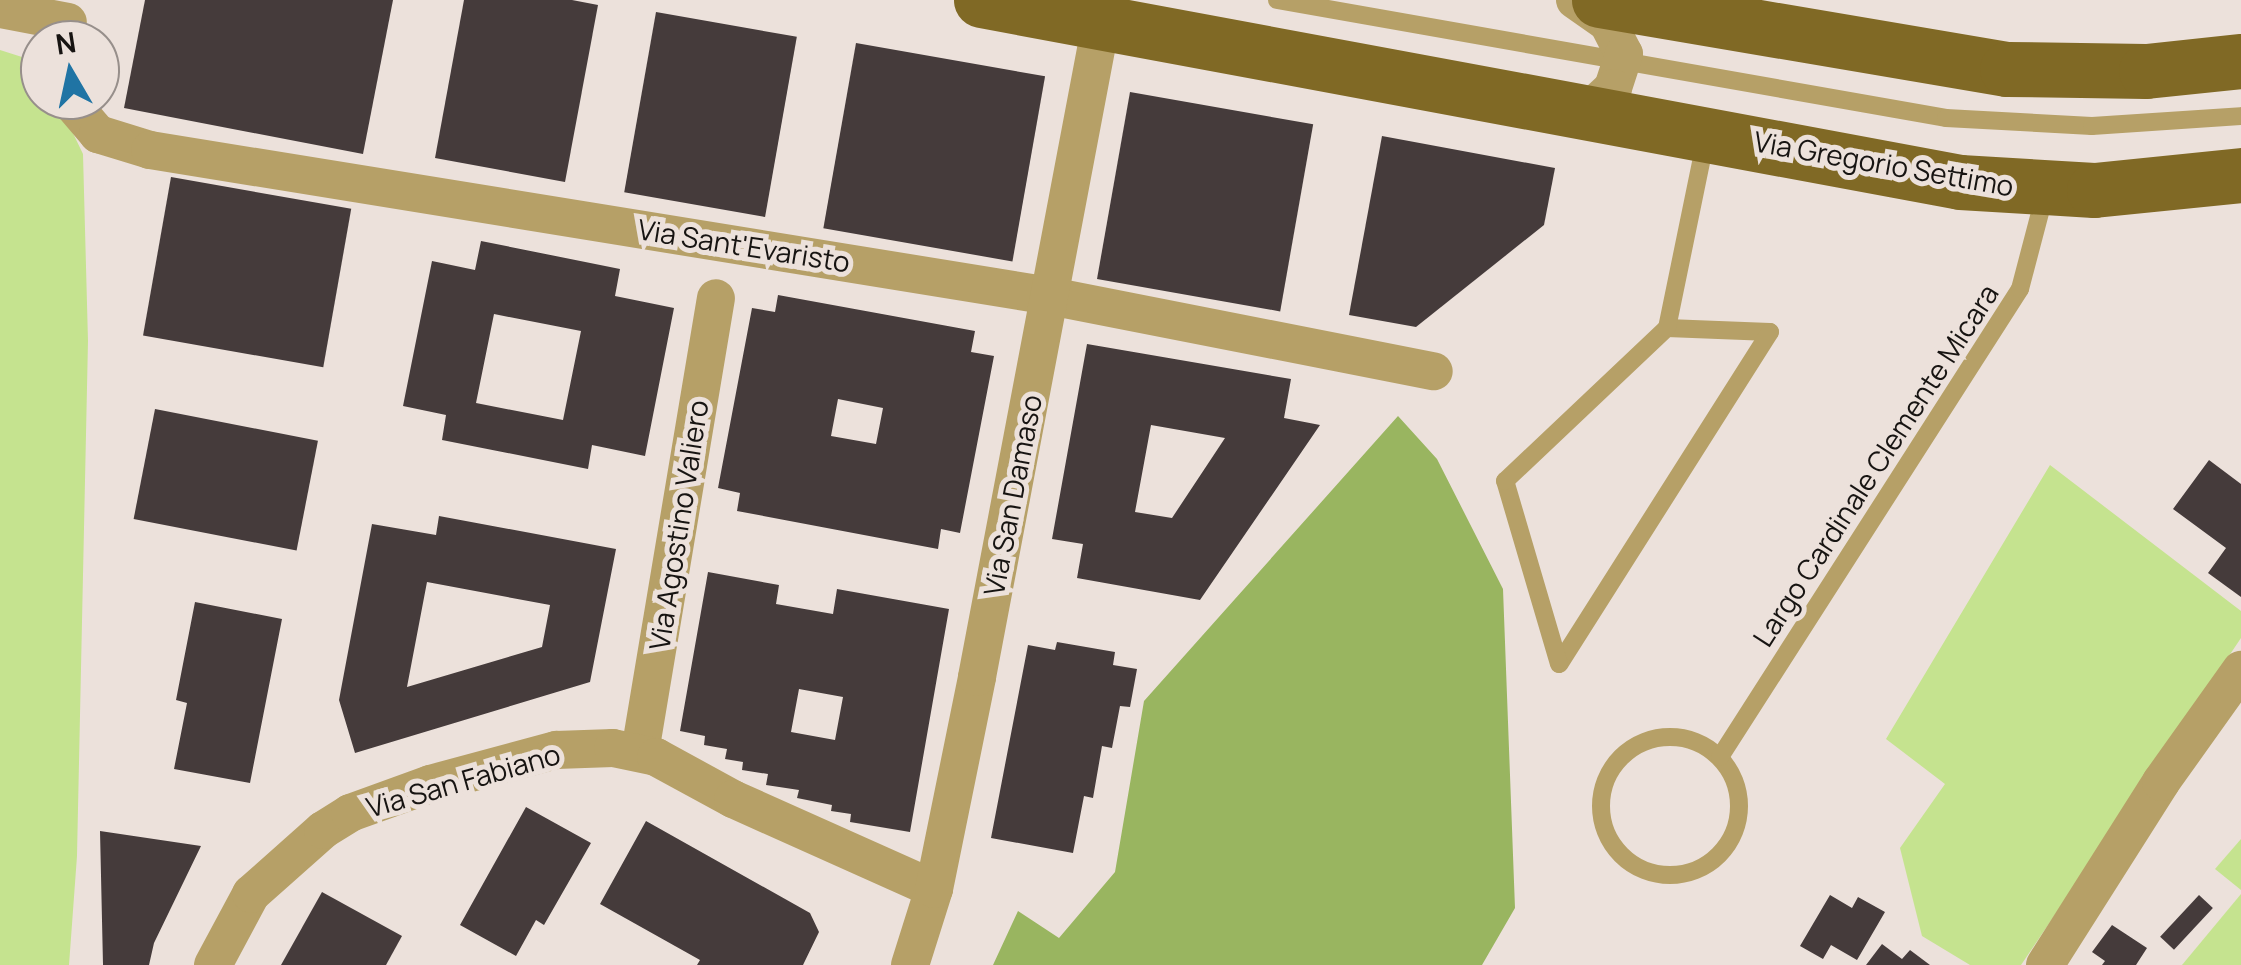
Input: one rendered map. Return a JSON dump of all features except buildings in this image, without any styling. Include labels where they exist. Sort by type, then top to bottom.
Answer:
[{"type":"main road","name":"Via Gregorio Settimo","points":[[981,0],[1103,11],[1960,182],[2046,189],[2139,188],[2241,175]]},
{"type":"main road","points":[[1598,0],[2007,69],[2146,71],[2241,61]]},
{"type":"street","points":[[1575,0],[1618,35],[1624,64],[1613,88],[1589,110]]},
{"type":"street","points":[[0,10],[62,20]]},
{"type":"street","name":"Via San Damaso","points":[[910,965],[934,889],[1103,11]]},
{"type":"street","name":"Via Sant'Evaristo","points":[[86,120],[98,134],[150,150],[1050,296],[1434,371]]},
{"type":"street","name":"Via Agostino Valiero","points":[[640,752],[716,298]]},
{"type":"street","points":[[2045,965],[2160,782],[2241,670]]},
{"type":"street","name":"Via San Fabiano","points":[[214,965],[238,913],[265,878],[300,846],[350,813],[533,754],[580,747],[640,752],[750,807],[934,889]]},
{"type":"lane","name":"Via Gregorio Settimo","points":[[1278,0],[1624,64],[2009,124],[2108,126],[2241,116]]},
{"type":"lane","points":[[1667,328],[1770,332],[1559,664],[1505,481],[1667,328],[1707,132]]},
{"type":"lane","name":"Largo Cardinale Clemente Micara","points":[[1720,757],[2020,289],[2046,189]]},
{"type":"lane","points":[[1679,736],[1720,757],[1733,776],[1739,798],[1734,830],[1716,858],[1674,876],[1642,869],[1615,848],[1604,828],[1600,805],[1604,782],[1616,762],[1634,746],[1655,738],[1679,736]]},
{"type":"green space","points":[[0,50],[20,56],[20,120],[67,120],[83,154],[88,341],[77,856],[69,965],[0,965]]},
{"type":"green space","points":[[1398,416],[1437,459],[1503,589],[1515,908],[1482,965],[993,965],[1018,911],[1059,938],[1115,872],[1144,701]]},
{"type":"green space","points":[[2050,465],[2241,611],[2241,638],[2021,965],[1970,965],[1922,936],[1900,848],[1945,784],[1886,739]]},
{"type":"green space","points":[[2241,839],[2241,890],[2215,869]]},
{"type":"green space","points":[[2241,894],[2241,965],[2182,965]]}]
